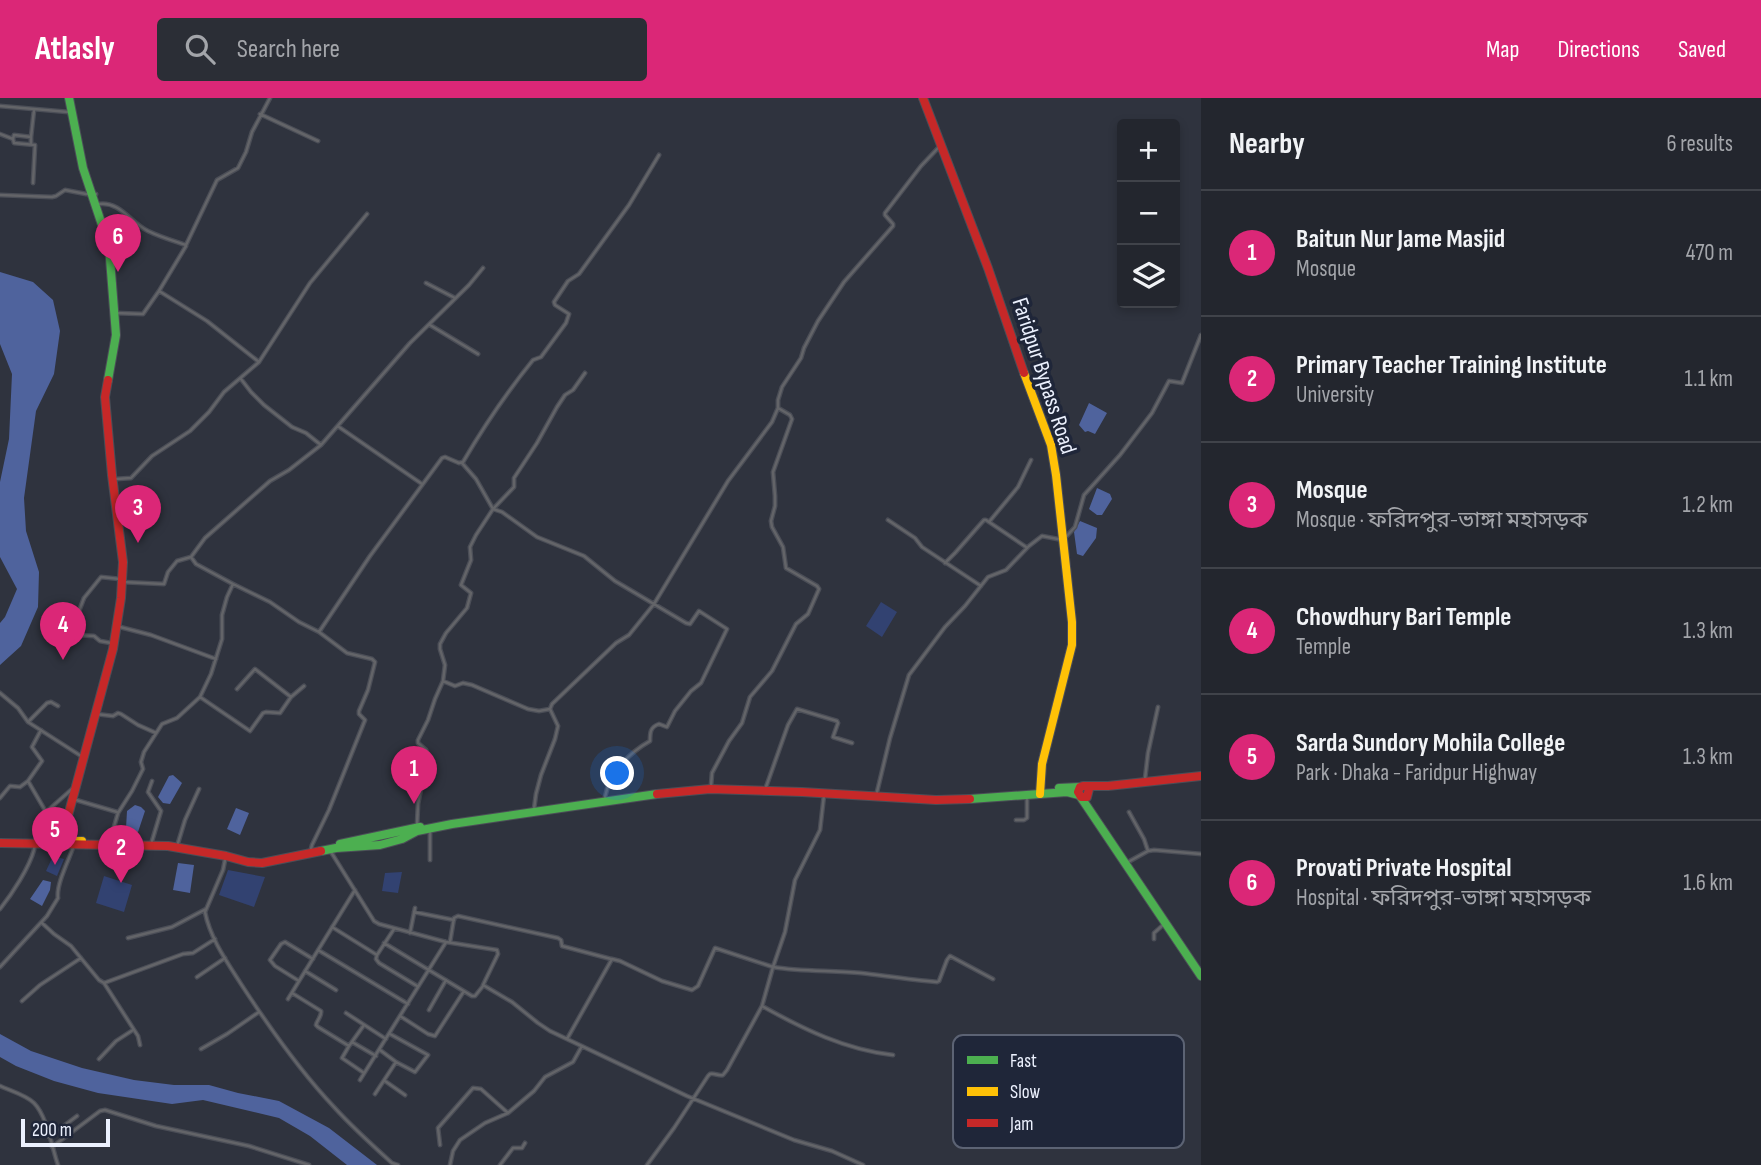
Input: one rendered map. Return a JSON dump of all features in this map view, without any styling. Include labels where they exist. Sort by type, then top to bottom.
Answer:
[{"type":"highway","points":[[67,841],[76,788],[114,654],[124,582],[105,397],[115,347],[117,313],[113,246],[83,168],[71,98]]},
{"type":"highway","name":"Faridpur Bypass Road","points":[[923,98],[988,268],[1051,445],[1072,622],[1072,645],[1040,776],[1043,792]]},
{"type":"highway","points":[[94,194],[109,246],[117,313]]},
{"type":"highway","points":[[114,654],[118,627]]},
{"type":"highway","points":[[72,809],[85,759]]},
{"type":"highway","points":[[895,795],[1084,792],[1108,786],[1201,776]]},
{"type":"highway","points":[[575,804],[605,797],[710,787],[872,793],[962,800],[1043,792]]},
{"type":"highway","points":[[738,788],[872,793]]},
{"type":"highway","points":[[110,844],[152,841],[178,844],[248,862],[262,863],[424,828],[653,792]]},
{"type":"highway","points":[[1084,792],[1092,815],[1201,976]]},
{"type":"highway","points":[[329,847],[380,845],[402,839],[424,828]]},
{"type":"highway","points":[[0,843],[67,841],[169,846],[226,855]]},
{"type":"street","points":[[117,313],[143,314],[186,245],[217,180],[238,168],[260,114],[270,98]]},
{"type":"street","points":[[0,106],[73,112]]},
{"type":"street","points":[[31,144],[34,110]]},
{"type":"street","points":[[260,114],[318,141]]},
{"type":"street","points":[[0,134],[13,139],[14,143],[35,145],[33,183]]},
{"type":"street","points":[[13,139],[14,135],[32,137]]},
{"type":"street","points":[[550,709],[555,700],[616,643],[629,635],[654,604],[701,524],[747,454],[766,431],[778,408],[782,387],[801,358],[818,321],[844,282],[893,226],[886,213],[921,166],[941,145]]},
{"type":"street","points":[[461,463],[533,359],[541,357],[568,320],[568,314],[554,302],[568,281],[579,275],[629,205],[659,155]]},
{"type":"street","points":[[0,195],[52,197],[65,190],[94,194]]},
{"type":"street","points":[[99,204],[108,203],[144,229],[186,245]]},
{"type":"street","points":[[114,480],[131,478],[152,456],[190,431],[224,392],[258,362],[317,274],[367,214]]},
{"type":"street","points":[[71,632],[84,598],[101,576],[124,582],[163,585],[177,561],[191,557],[205,538],[270,481],[321,445],[410,344],[483,268]]},
{"type":"street","points":[[426,283],[455,298]]},
{"type":"street","points":[[159,291],[207,321],[258,362]]},
{"type":"street","points":[[430,325],[478,354]]},
{"type":"street","points":[[872,793],[909,675],[945,626],[988,577],[1006,570],[1042,536],[1063,540],[1075,527],[1084,495],[1152,413],[1169,381],[1182,383],[1201,335]]},
{"type":"street","points":[[430,860],[418,804],[428,755],[418,740],[443,681],[445,667],[440,644],[467,608],[471,591],[461,585],[471,560],[470,547],[493,509],[514,487],[514,478],[565,395],[573,390],[585,373]]},
{"type":"street","points":[[241,378],[264,405],[321,445]]},
{"type":"street","points":[[710,787],[712,773],[742,723],[750,696],[772,671],[796,624],[808,614],[819,589],[786,568],[783,547],[772,527],[775,506],[773,472],[792,419],[778,408]]},
{"type":"street","points":[[338,426],[422,484]]},
{"type":"street","points":[[318,632],[443,457],[461,463],[476,480],[493,509],[502,512],[537,537],[584,556],[615,581],[690,624],[700,611],[727,628],[701,683],[674,711],[667,727],[659,724],[653,726],[650,741],[623,760],[608,786],[605,797]]},
{"type":"street","points":[[989,522],[1018,487],[1031,460]]},
{"type":"street","points":[[888,520],[922,547],[981,586]]},
{"type":"street","points":[[945,563],[982,521],[986,520],[1027,548]]},
{"type":"street","points":[[191,557],[196,564],[270,602],[347,653],[375,662],[359,711],[365,720],[312,851]]},
{"type":"street","points":[[110,844],[118,813],[143,769],[142,757],[156,733],[162,724],[177,718],[200,697],[222,639],[222,615],[233,584]]},
{"type":"street","points":[[118,627],[151,635],[216,659]]},
{"type":"street","points":[[77,635],[94,636],[114,643]]},
{"type":"street","points":[[237,689],[254,668],[291,697]]},
{"type":"street","points":[[443,681],[455,687],[463,683],[471,685],[528,709],[550,709]]},
{"type":"street","points":[[200,697],[250,731],[263,713],[280,713],[291,697],[304,686]]},
{"type":"street","points":[[0,694],[18,708],[28,722],[85,759]]},
{"type":"street","points":[[28,722],[47,703],[58,706]]},
{"type":"street","points":[[1145,782],[1158,707]]},
{"type":"street","points":[[535,811],[541,775],[558,726],[550,709]]},
{"type":"street","points":[[766,787],[788,725],[797,709],[837,721],[833,737],[852,743]]},
{"type":"street","points":[[98,714],[113,716],[121,713],[156,733]]},
{"type":"street","points":[[0,798],[10,786],[20,787],[28,781],[42,761],[32,747],[41,730]]},
{"type":"street","points":[[28,781],[46,812]]},
{"type":"street","points":[[152,781],[148,792],[161,811],[152,841]]},
{"type":"street","points":[[0,909],[8,900],[31,857],[38,825],[46,812],[76,788]]},
{"type":"street","points":[[178,844],[199,789]]},
{"type":"street","points":[[647,1165],[710,1074],[723,1075],[762,1006],[785,932],[795,880],[820,830],[824,793]]},
{"type":"street","points":[[1016,820],[1027,818],[1027,795]]},
{"type":"street","points":[[76,800],[118,813]]},
{"type":"street","points":[[1129,812],[1148,851]]},
{"type":"street","points":[[0,967],[42,923],[58,898],[67,841]]},
{"type":"street","points":[[329,847],[374,921],[394,929],[448,942],[497,950],[498,954],[475,996],[384,943]]},
{"type":"street","points":[[1125,864],[1148,851],[1201,855]]},
{"type":"street","points":[[226,855],[223,870],[205,915],[225,958],[259,1012],[300,1068],[334,1107],[392,1163],[398,1165]]},
{"type":"street","points":[[288,999],[355,890]]},
{"type":"street","points":[[128,938],[173,927],[206,909]]},
{"type":"street","points":[[410,933],[414,910],[454,920]]},
{"type":"street","points":[[360,1080],[448,942],[454,918],[458,916],[558,938],[562,946],[620,961],[662,981],[692,990],[698,986],[715,948],[773,967],[937,982],[950,956],[993,979]]},
{"type":"street","points":[[42,923],[71,946],[104,983],[138,1036],[140,1045]]},
{"type":"street","points":[[1154,939],[1156,930],[1166,924]]},
{"type":"street","points":[[332,927],[377,954]]},
{"type":"street","points":[[394,929],[376,959],[418,987]]},
{"type":"street","points":[[104,983],[193,953],[215,939]]},
{"type":"street","points":[[299,981],[270,960],[285,942],[313,959]]},
{"type":"street","points":[[318,950],[408,1004]]},
{"type":"street","points":[[22,1001],[47,980],[81,958]]},
{"type":"street","points":[[197,977],[225,958]]},
{"type":"street","points":[[567,1039],[612,959]]},
{"type":"street","points":[[305,971],[336,990]]},
{"type":"street","points":[[429,1010],[446,980]]},
{"type":"street","points":[[483,985],[512,1002],[538,1023],[567,1039],[693,1098],[863,1165]]},
{"type":"street","points":[[400,1016],[435,1036],[464,991]]},
{"type":"street","points":[[292,993],[321,1011],[316,1022],[318,1027],[349,1046]]},
{"type":"street","points":[[762,1006],[831,1040],[863,1050],[893,1055]]},
{"type":"street","points":[[201,1049],[259,1012]]},
{"type":"street","points":[[346,1013],[386,1039]]},
{"type":"street","points":[[364,1025],[341,1058],[365,1073]]},
{"type":"street","points":[[99,1059],[116,1041],[134,1030]]},
{"type":"street","points":[[380,1050],[415,1072],[428,1055],[390,1034]]},
{"type":"street","points":[[352,1042],[376,1056]]},
{"type":"street","points":[[450,1165],[453,1151],[460,1140],[485,1123],[508,1113],[534,1091],[545,1077],[573,1062],[582,1046]]},
{"type":"street","points":[[375,1094],[396,1062]]},
{"type":"street","points":[[385,1081],[405,1094]]},
{"type":"street","points":[[0,1086],[34,1102],[43,1117],[58,1165]]},
{"type":"street","points":[[440,1145],[438,1128],[473,1087],[481,1089],[508,1113]]},
{"type":"street","points":[[52,1146],[105,1110],[156,1126],[250,1146],[309,1165]]},
{"type":"street","points":[[49,1137],[77,1116]]},
{"type":"street","points":[[500,1165],[513,1148],[522,1148],[525,1143]]},
{"type":"shaded area","points":[[0,272],[33,282],[53,300],[60,331],[54,374],[36,411],[24,498],[26,531],[39,572],[38,607],[21,646],[0,665],[0,623],[17,589],[0,557],[0,482],[9,439],[12,374],[0,344]]},
{"type":"shaded area","points":[[1089,403],[1107,413],[1095,434],[1085,432],[1079,425]]},
{"type":"shaded area","points":[[1097,488],[1110,494],[1112,499],[1102,515],[1089,509]]},
{"type":"shaded area","points":[[1080,521],[1097,528],[1096,538],[1083,556],[1077,554],[1074,532]]},
{"type":"shaded area","points":[[881,602],[897,612],[882,637],[866,626]]},
{"type":"shaded area","points":[[173,775],[182,783],[170,804],[163,803],[158,797],[169,776]]},
{"type":"shaded area","points":[[135,805],[145,811],[138,832],[126,828],[127,811]]},
{"type":"shaded area","points":[[236,808],[249,813],[240,835],[227,829]]},
{"type":"shaded area","points":[[53,856],[64,859],[57,876],[46,871]]},
{"type":"shaded area","points":[[178,863],[194,865],[190,893],[173,890]]},
{"type":"shaded area","points":[[228,870],[265,877],[254,907],[219,895]]},
{"type":"shaded area","points":[[402,872],[398,893],[382,891],[385,873]]},
{"type":"shaded area","points":[[104,876],[132,885],[124,912],[96,903]]},
{"type":"shaded area","points":[[43,880],[51,882],[42,906],[30,899]]},
{"type":"shaded area","points":[[0,1034],[31,1051],[82,1068],[134,1080],[174,1085],[209,1085],[279,1101],[329,1128],[377,1165],[347,1165],[310,1136],[279,1118],[203,1100],[172,1104],[98,1093],[54,1081],[0,1057]]},
{"type":"traffic: fast","points":[[69,98],[83,168],[109,246],[116,335],[108,380]]},
{"type":"traffic: fast","points":[[1059,788],[1080,787]]},
{"type":"traffic: fast","points":[[970,799],[1067,792],[1079,795]]},
{"type":"traffic: fast","points":[[321,851],[380,845],[402,839],[417,831],[452,824],[657,794]]},
{"type":"traffic: fast","points":[[1080,796],[1201,976]]},
{"type":"traffic: fast","points":[[340,844],[420,827]]},
{"type":"traffic: slow","points":[[1024,373],[1051,445],[1072,622],[1072,645],[1042,764],[1040,794]]},
{"type":"traffic: slow","points":[[50,841],[56,841],[65,835],[82,841]]},
{"type":"traffic: jam","points":[[923,98],[988,268],[1024,373]]},
{"type":"traffic: jam","points":[[62,838],[113,649],[121,598],[123,562],[105,397],[108,380]]},
{"type":"traffic: jam","points":[[1087,787],[1087,797],[1081,797],[1078,792],[1083,786],[1108,786],[1201,776]]},
{"type":"traffic: jam","points":[[657,794],[710,789],[936,800],[970,799]]},
{"type":"traffic: jam","points":[[0,843],[168,846],[262,863],[321,851]]},
{"type":"place","name":"Provati Private Hospital","points":[[118,272]]},
{"type":"place","name":"Mosque","points":[[138,543]]},
{"type":"place","name":"Chowdhury Bari Temple","points":[[63,660]]},
{"type":"place","name":"Baitun Nur Jame Masjid","points":[[414,804]]},
{"type":"place","name":"Sarda Sundory Mohila College","points":[[55,865]]},
{"type":"place","name":"Primary Teacher Training Institute","points":[[121,883]]}]
